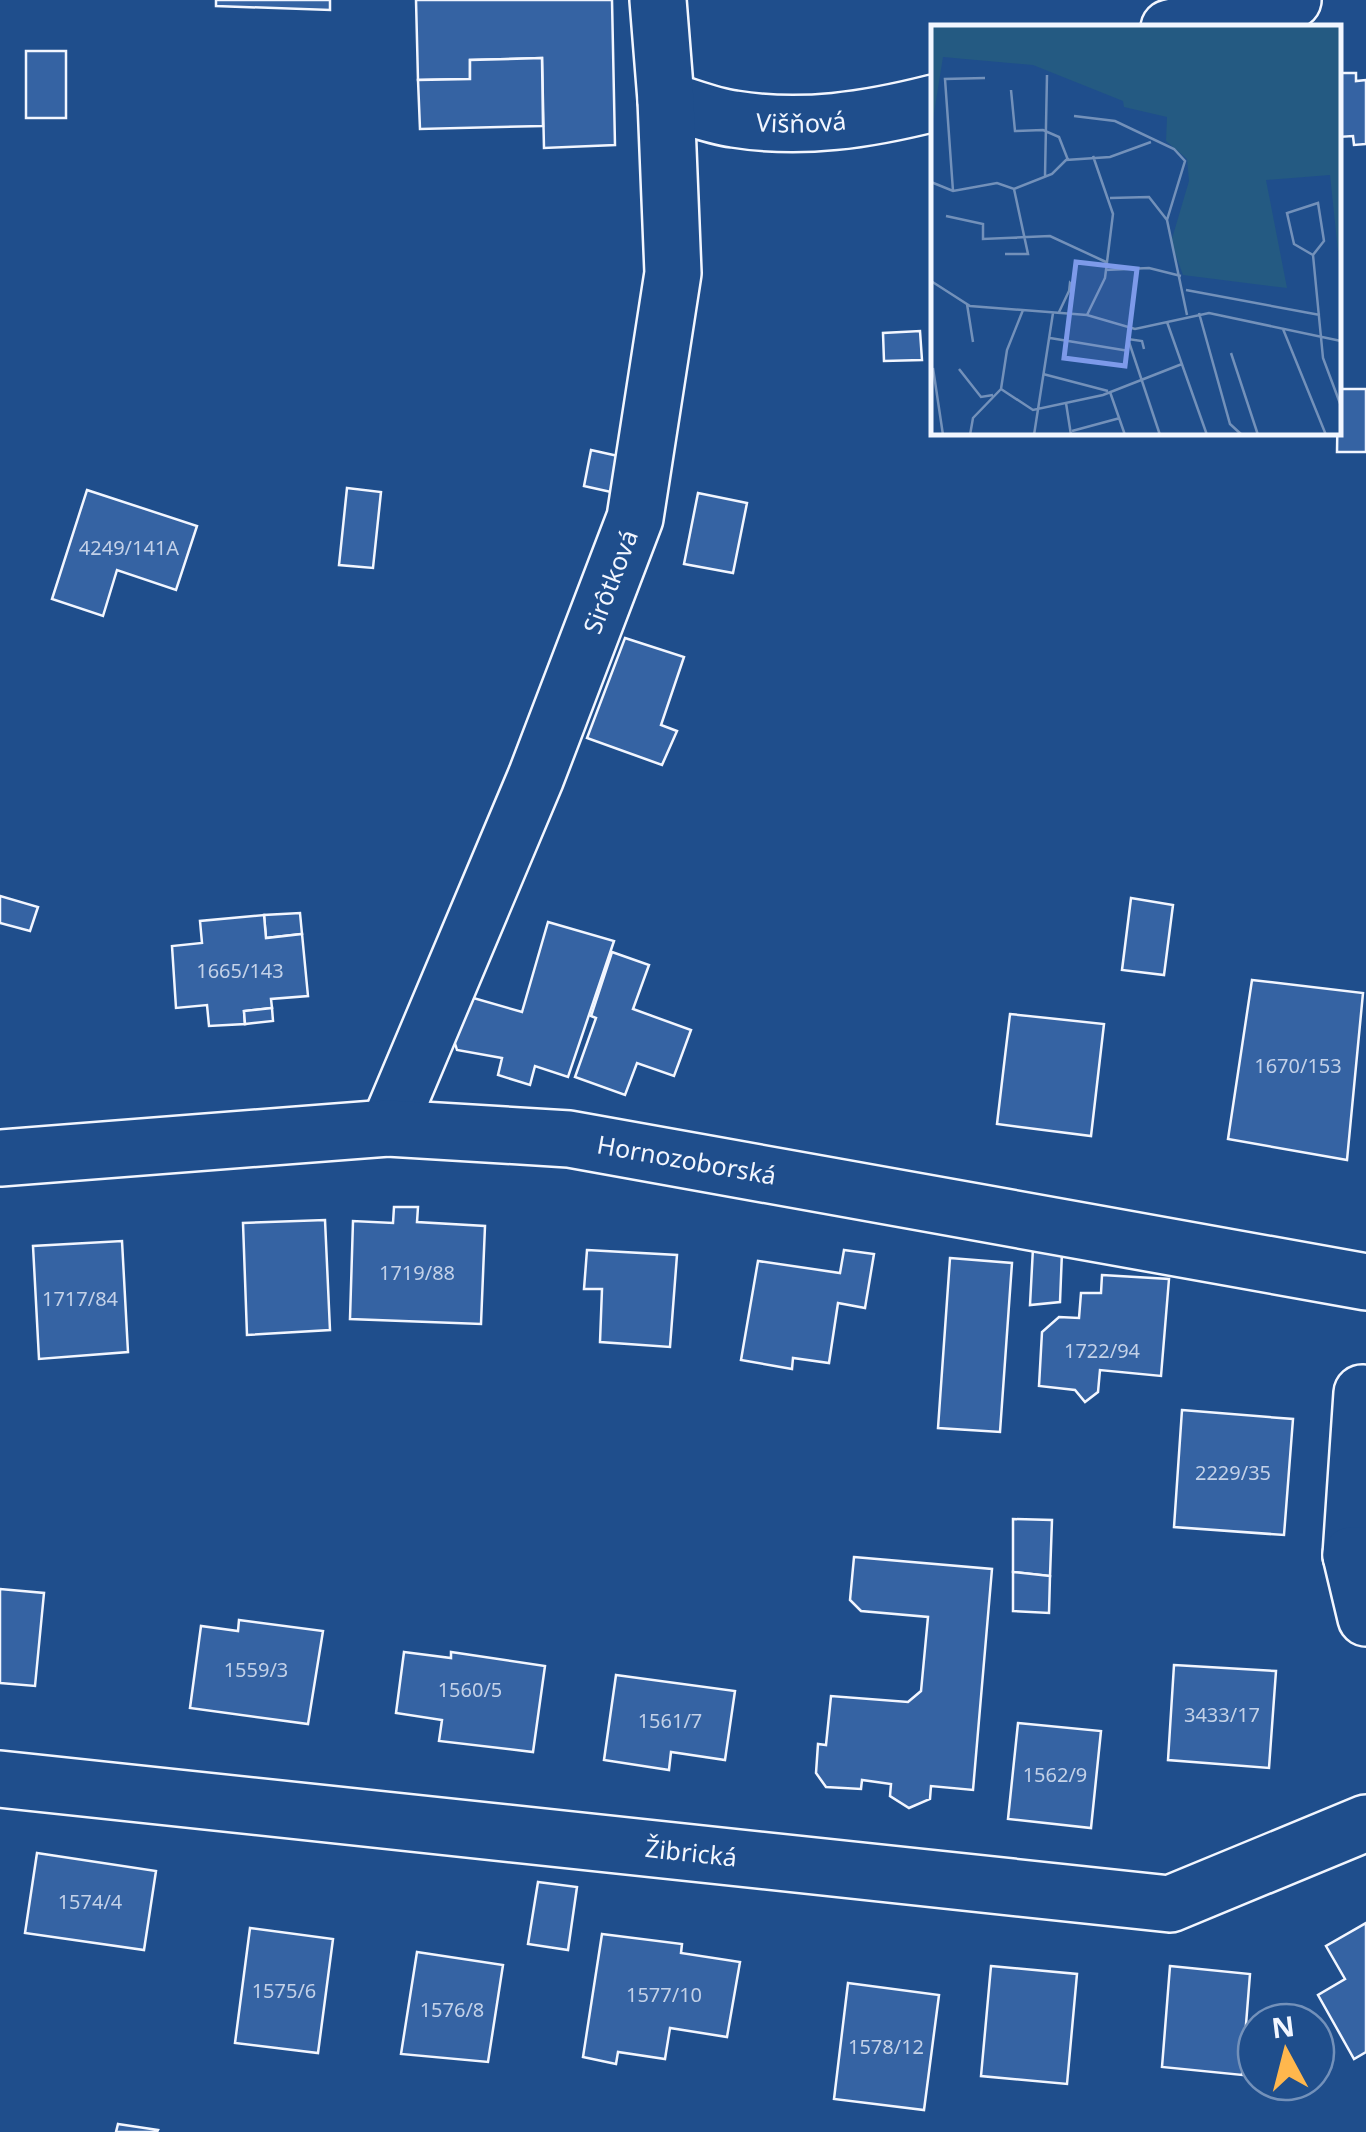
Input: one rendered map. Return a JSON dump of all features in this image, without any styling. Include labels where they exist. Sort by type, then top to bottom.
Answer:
[{"type":"street","name":"Sirôtková","points":[[388,1128],[536,777],[635,518],[673,273],[658,0]]},
{"type":"street","points":[[1182,25],[1293,0]]},
{"type":"street","name":"Višňová","points":[[666,100],[731,119],[798,125],[869,119],[931,104]]},
{"type":"street","name":"Hornozoborská","points":[[0,1158],[388,1128],[569,1139],[1366,1282]]},
{"type":"street","points":[[1362,1393],[1358,1555],[1366,1618]]},
{"type":"street","name":"Žibrická","points":[[0,1780],[1170,1904],[1366,1823]]},
{"type":"building","points":[[216,0],[330,0],[330,10],[216,6]]},
{"type":"building","points":[[416,0],[612,0],[615,145],[544,148],[542,58],[470,60],[470,79],[418,80]]},
{"type":"building","points":[[26,51],[66,51],[66,118],[26,118]]},
{"type":"building","points":[[542,58],[543,126],[420,129],[418,80],[470,79],[470,60]]},
{"type":"building","points":[[1341,73],[1356,73],[1356,81],[1366,80],[1366,144],[1354,145],[1353,136],[1341,137]]},
{"type":"building","points":[[920,331],[922,360],[884,361],[883,333]]},
{"type":"building","points":[[1341,389],[1366,389],[1366,452],[1337,452]]},
{"type":"building","points":[[591,450],[618,456],[611,492],[584,486]]},
{"type":"building","points":[[347,488],[381,492],[373,568],[339,565]]},
{"type":"building","points":[[87,490],[197,526],[176,590],[117,570],[103,616],[52,599]]},
{"type":"building","points":[[698,493],[747,503],[733,573],[684,564]]},
{"type":"building","points":[[625,638],[684,657],[661,725],[677,731],[662,765],[587,738]]},
{"type":"building","points":[[0,896],[38,907],[30,931],[0,923]]},
{"type":"building","points":[[1131,898],[1173,905],[1164,975],[1122,970]]},
{"type":"building","points":[[300,913],[302,934],[266,938],[264,915]]},
{"type":"building","points":[[264,915],[266,938],[302,934],[308,996],[271,999],[272,1008],[244,1011],[245,1024],[209,1026],[207,1005],[176,1008],[172,946],[202,943],[200,921]]},
{"type":"building","points":[[548,922],[614,941],[568,1077],[535,1066],[530,1085],[498,1075],[502,1058],[457,1050],[452,1034],[470,997],[522,1012]]},
{"type":"building","points":[[612,952],[649,965],[633,1009],[691,1030],[674,1076],[637,1063],[625,1095],[575,1077],[596,1018],[591,1016]]},
{"type":"building","points":[[1252,980],[1363,993],[1347,1160],[1228,1139]]},
{"type":"building","points":[[272,1008],[273,1021],[245,1024],[244,1011]]},
{"type":"building","points":[[1010,1014],[1104,1024],[1091,1136],[997,1124]]},
{"type":"building","points":[[394,1207],[418,1207],[417,1222],[485,1226],[481,1324],[350,1319],[353,1221],[393,1223]]},
{"type":"building","points":[[325,1220],[330,1330],[247,1335],[243,1223]]},
{"type":"building","points":[[122,1241],[128,1352],[39,1359],[33,1246]]},
{"type":"building","points":[[1033,1248],[1062,1252],[1060,1302],[1030,1305]]},
{"type":"building","points":[[587,1250],[677,1255],[670,1347],[600,1342],[602,1289],[584,1289]]},
{"type":"building","points":[[844,1250],[874,1254],[865,1308],[838,1303],[829,1363],[793,1358],[792,1369],[741,1360],[758,1261],[840,1273]]},
{"type":"building","points":[[950,1258],[1012,1263],[1000,1432],[938,1428]]},
{"type":"building","points":[[1102,1275],[1169,1279],[1161,1376],[1100,1370],[1098,1392],[1085,1402],[1075,1390],[1039,1386],[1042,1332],[1059,1317],[1079,1318],[1081,1293],[1101,1293]]},
{"type":"building","points":[[1182,1410],[1293,1419],[1284,1535],[1174,1527]]},
{"type":"building","points":[[1013,1519],[1052,1520],[1050,1576],[1013,1572]]},
{"type":"building","points":[[854,1557],[992,1569],[973,1790],[931,1786],[930,1799],[909,1808],[890,1796],[891,1784],[862,1780],[861,1789],[826,1787],[816,1773],[818,1744],[826,1745],[831,1696],[908,1702],[921,1691],[928,1617],[861,1611],[850,1600]]},
{"type":"building","points":[[1013,1572],[1050,1576],[1049,1613],[1013,1611]]},
{"type":"building","points":[[0,1589],[44,1593],[35,1686],[0,1683]]},
{"type":"building","points":[[239,1620],[323,1631],[308,1724],[190,1708],[201,1626],[238,1631]]},
{"type":"building","points":[[404,1652],[451,1658],[451,1652],[545,1666],[533,1752],[439,1741],[442,1720],[396,1713]]},
{"type":"building","points":[[1174,1665],[1276,1671],[1269,1768],[1168,1760]]},
{"type":"building","points":[[616,1675],[735,1691],[725,1760],[671,1752],[669,1770],[604,1760]]},
{"type":"building","points":[[1018,1723],[1101,1731],[1091,1828],[1008,1819]]},
{"type":"building","points":[[37,1853],[156,1871],[144,1950],[25,1933]]},
{"type":"building","points":[[538,1882],[577,1887],[568,1950],[528,1944]]},
{"type":"building","points":[[1366,1923],[1366,2052],[1354,2059],[1336,2027],[1336,2002],[1322,2002],[1318,1995],[1345,1979],[1326,1946]]},
{"type":"building","points":[[250,1928],[333,1939],[318,2053],[235,2043]]},
{"type":"building","points":[[602,1934],[682,1944],[681,1953],[740,1962],[727,2037],[670,2028],[665,2059],[618,2052],[616,2064],[583,2057]]},
{"type":"building","points":[[417,1952],[503,1965],[488,2062],[401,2054]]},
{"type":"building","points":[[991,1966],[1077,1974],[1067,2084],[981,2076]]},
{"type":"building","points":[[1170,1966],[1250,1974],[1248,2002],[1236,2002],[1236,2074],[1162,2067]]},
{"type":"building","points":[[848,1983],[939,1995],[924,2110],[834,2099]]},
{"type":"building","points":[[118,2124],[158,2130],[116,2132]]}]
